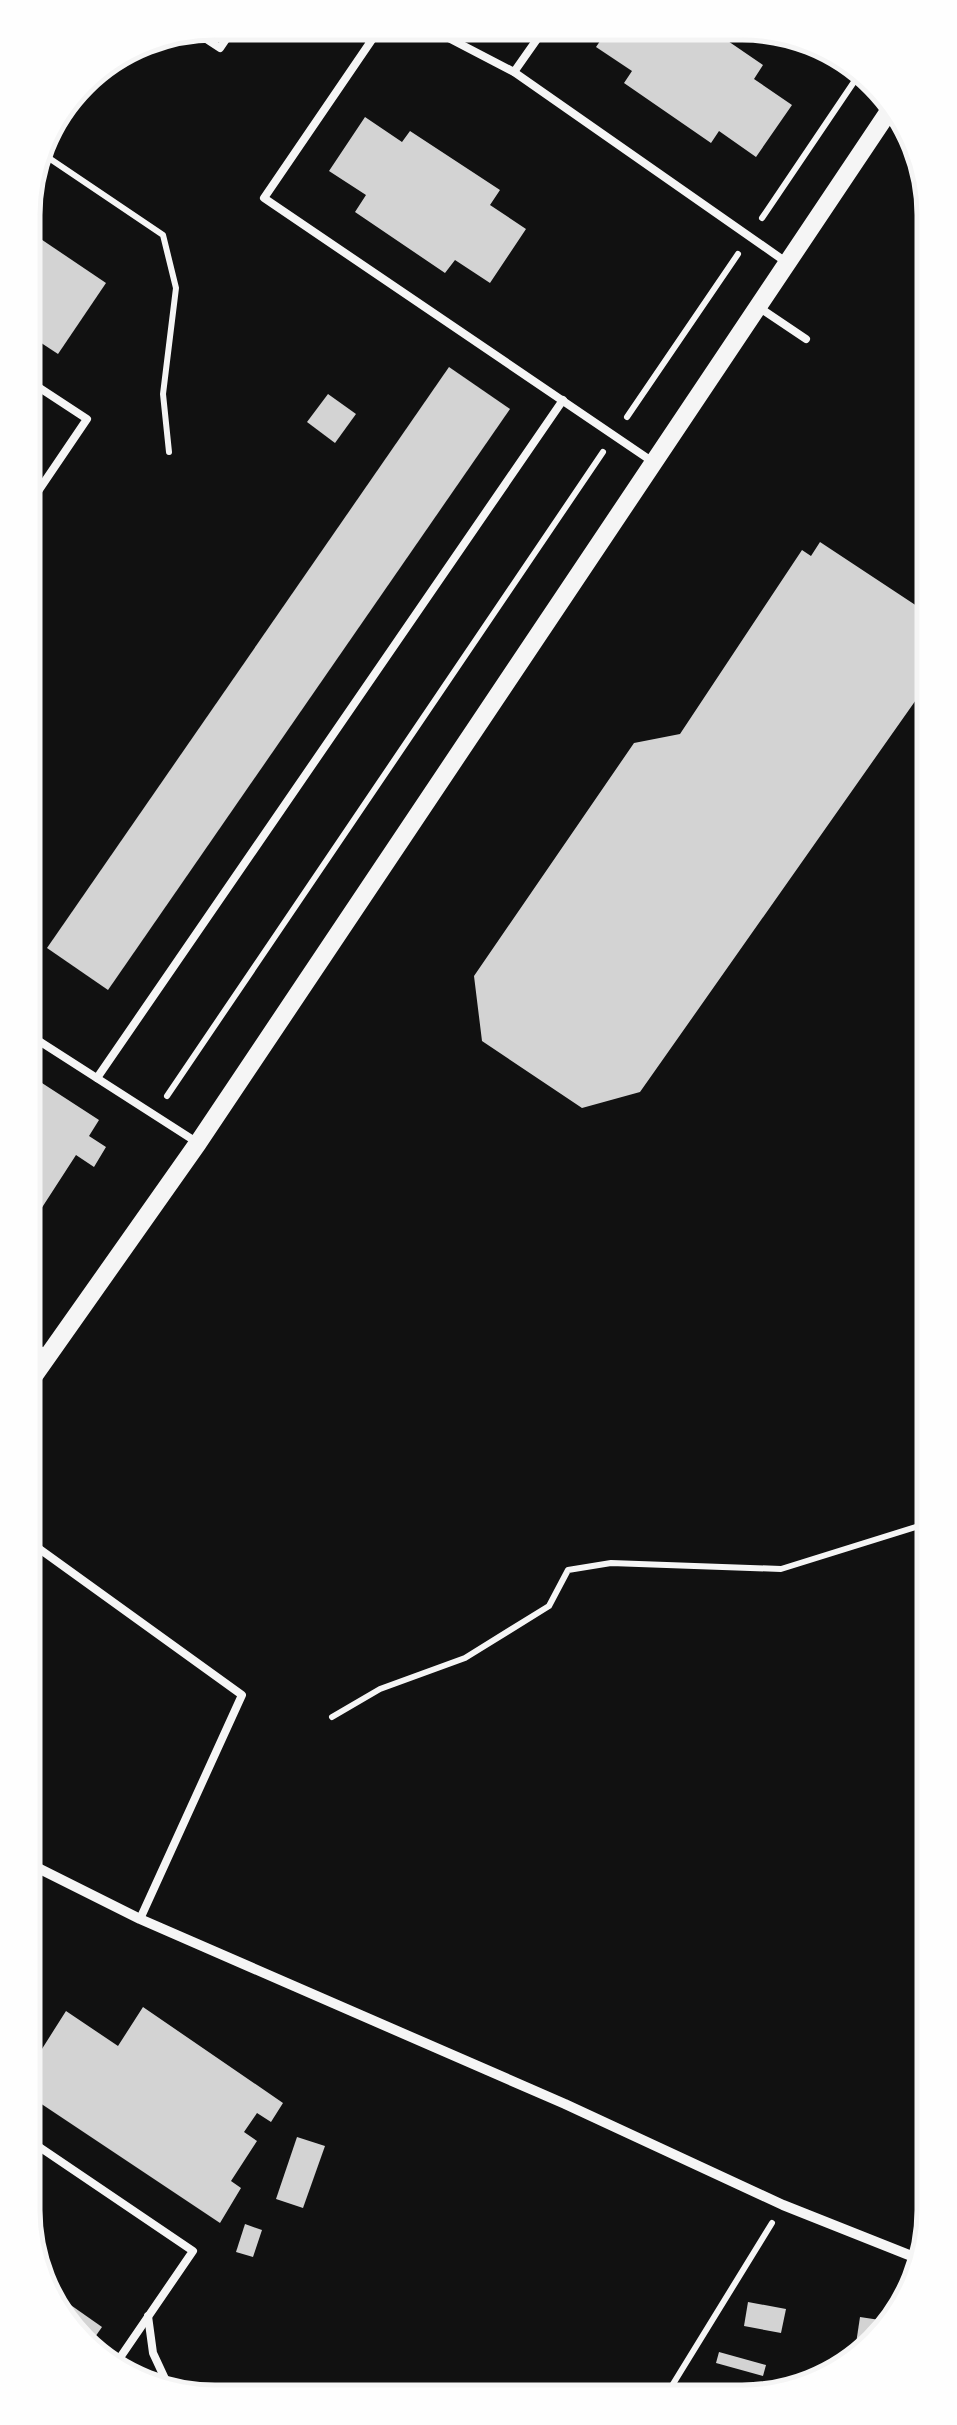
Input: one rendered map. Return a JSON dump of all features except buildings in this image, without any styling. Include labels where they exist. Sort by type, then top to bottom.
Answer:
[{"type":"street","points":[[40,1367],[198,1144],[886,116]]},
{"type":"street","points":[[40,1869],[140,1919],[566,2104],[783,2205],[911,2255]]},
{"type":"lane","points":[[367,40],[370,42],[264,198],[653,462]]},
{"type":"lane","points":[[452,40],[514,72],[786,262]]},
{"type":"lane","points":[[514,72],[537,40]]},
{"type":"lane","points":[[757,306],[806,339]]},
{"type":"lane","points":[[40,388],[88,419],[40,489]]},
{"type":"lane","points":[[97,1078],[563,400]]},
{"type":"lane","points":[[40,1042],[198,1144]]},
{"type":"lane","points":[[40,1350],[48,1356]]},
{"type":"lane","points":[[40,1549],[242,1695],[140,1919]]},
{"type":"lane","points":[[40,2148],[193,2251],[122,2358]]},
{"type":"lane","points":[[148,2316],[152,2353],[164,2377]]},
{"type":"path","points":[[154,1115],[854,81]]},
{"type":"path","points":[[50,159],[163,235],[176,288],[164,394],[169,452]]},
{"type":"path","points":[[332,1717],[380,1689],[465,1658],[549,1606],[568,1570],[611,1564],[781,1569],[917,1527]]},
{"type":"path","points":[[671,2385],[783,2205]]}]
